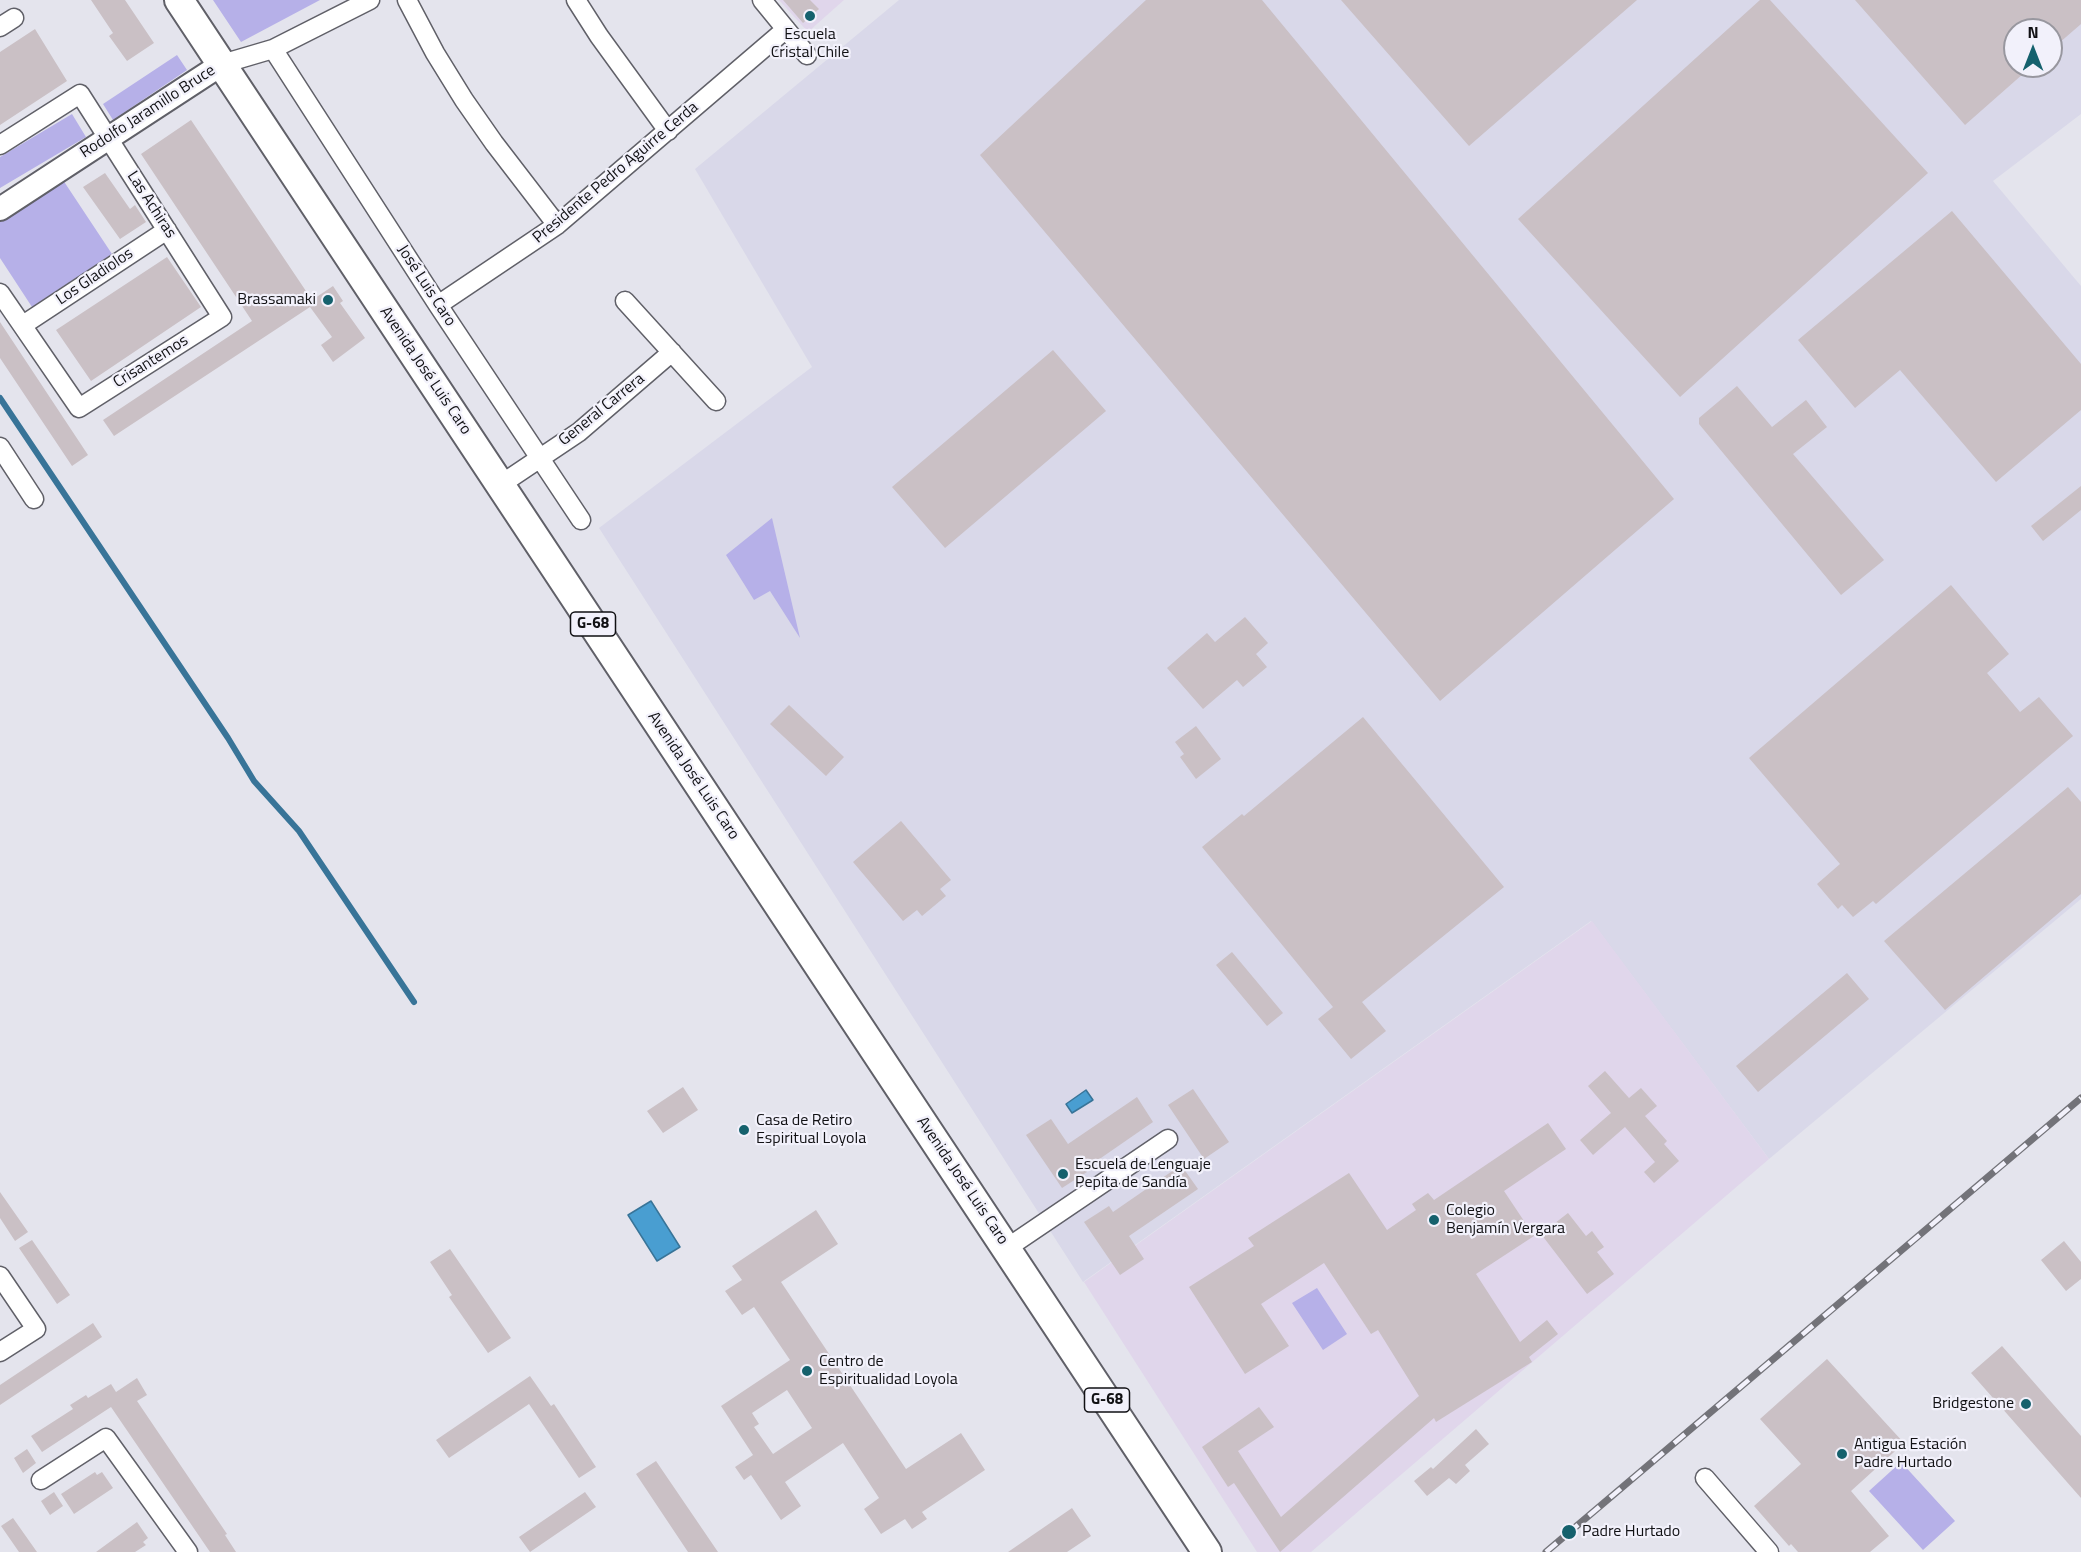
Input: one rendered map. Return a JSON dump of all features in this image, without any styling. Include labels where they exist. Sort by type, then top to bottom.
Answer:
[{"type":"main road","name":"Avenida José Luis Caro","points":[[179,0],[1207,1552]]},
{"type":"street","name":"Rodolfo Jaramillo Bruce","points":[[0,209],[222,64],[273,49],[369,0]]},
{"type":"street","points":[[407,0],[435,53],[464,100],[557,225]]},
{"type":"street","points":[[576,0],[599,36],[668,130]]},
{"type":"street","points":[[762,0],[807,55]]},
{"type":"street","name":"Presidente Pedro Aguirre Cerda","points":[[438,305],[557,225],[786,29]]},
{"type":"street","name":"José Luis Caro","points":[[273,49],[438,305],[581,520]]},
{"type":"street","name":"Las Achiras","points":[[0,145],[80,94],[222,317]]},
{"type":"street","name":"Los Gladiolos","points":[[23,325],[167,230]]},
{"type":"street","points":[[0,293],[23,325]]},
{"type":"street","points":[[625,301],[716,401]]},
{"type":"street","name":"Crisantemos","points":[[23,325],[79,408],[222,317]]},
{"type":"street","name":"General Carrera","points":[[500,484],[579,432],[672,352]]},
{"type":"street","points":[[0,447],[33,499]]},
{"type":"street","points":[[1007,1248],[1168,1139]]},
{"type":"street","points":[[0,1276],[36,1329],[0,1352]]},
{"type":"street","points":[[41,1480],[106,1438],[188,1552]]},
{"type":"street","points":[[1705,1478],[1769,1552]]},
{"type":"shaded area","points":[[213,0],[320,0],[241,42]]},
{"type":"shaded area","name":"Escuela Cristal Chile","points":[[779,0],[844,0],[808,32]]},
{"type":"shaded area","points":[[899,0],[2081,0],[2081,114],[1993,181],[2081,286],[2081,899],[1769,1159],[1591,921],[1083,1282],[599,528],[812,367],[695,169]]},
{"type":"shaded area","points":[[177,55],[187,70],[113,120],[103,104]]},
{"type":"shaded area","points":[[72,114],[86,137],[0,188],[0,157]]},
{"type":"shaded area","points":[[61,177],[112,254],[32,307],[0,258],[0,216]]},
{"type":"shaded area","points":[[772,518],[800,638],[770,591],[754,600],[726,555]]},
{"type":"shaded area","name":"Colegio Benjamín Vergara","points":[[1592,921],[1769,1159],[1311,1552],[1257,1552],[1084,1282]]},
{"type":"shaded area","points":[[1317,1288],[1347,1334],[1323,1350],[1292,1303]]},
{"type":"shaded area","points":[[1901,1462],[1955,1521],[1923,1550],[1869,1491]]},
{"type":"water","points":[[1086,1090],[1093,1100],[1072,1113],[1066,1104]]},
{"type":"water","points":[[651,1201],[680,1247],[657,1261],[628,1215]]},
{"type":"building","points":[[91,0],[125,0],[154,43],[127,61],[109,36],[113,33]]},
{"type":"building","points":[[783,0],[810,0],[819,9],[803,23]]},
{"type":"building","points":[[1146,0],[1262,0],[1674,499],[1440,701],[980,155]]},
{"type":"building","points":[[1341,0],[1637,0],[1469,146]]},
{"type":"building","points":[[1760,0],[1770,0],[1928,173],[1680,397],[1518,219]]},
{"type":"building","points":[[1855,0],[2081,0],[2081,24],[2063,40],[2063,18],[2003,18],[2003,78],[2018,78],[1965,125]]},
{"type":"building","points":[[35,29],[67,81],[0,125],[0,52]]},
{"type":"building","points":[[191,120],[312,300],[333,286],[343,301],[340,303],[365,338],[333,362],[321,345],[332,337],[310,307],[114,436],[103,420],[252,321],[141,154]]},
{"type":"building","points":[[105,173],[130,209],[135,205],[146,222],[120,239],[83,187]]},
{"type":"building","points":[[1952,211],[2081,364],[2081,410],[1996,482],[1900,370],[1855,408],[1798,340]]},
{"type":"building","points":[[167,257],[201,307],[91,381],[56,330]]},
{"type":"building","points":[[0,322],[88,455],[72,466],[0,358]]},
{"type":"building","points":[[1053,350],[1106,411],[945,548],[892,487]]},
{"type":"building","points":[[1737,386],[1772,427],[1806,400],[1827,427],[1793,454],[1884,560],[1841,595],[1699,424],[1699,418]]},
{"type":"building","points":[[2081,486],[2081,510],[2043,541],[2031,526]]},
{"type":"building","points":[[1951,585],[2009,654],[1987,673],[2020,712],[2039,697],[2073,736],[1876,904],[1873,901],[1853,917],[1842,905],[1838,909],[1817,884],[1840,864],[1749,758]]},
{"type":"building","points":[[1245,617],[1268,643],[1256,654],[1267,667],[1243,687],[1237,680],[1203,709],[1167,668],[1207,633],[1215,642]]},
{"type":"building","points":[[789,705],[844,757],[826,776],[770,724]]},
{"type":"building","points":[[1363,717],[1504,887],[1362,1002],[1386,1031],[1351,1059],[1318,1019],[1333,1007],[1202,847],[1242,814],[1244,816]]},
{"type":"building","points":[[1196,726],[1221,759],[1196,779],[1180,757],[1184,754],[1175,742]]},
{"type":"building","points":[[2068,787],[2081,802],[2081,894],[1945,1010],[1884,941]]},
{"type":"building","points":[[901,821],[951,880],[940,889],[946,896],[922,916],[917,910],[903,921],[853,862]]},
{"type":"building","points":[[1232,952],[1283,1013],[1267,1026],[1216,965]]},
{"type":"building","points":[[1847,973],[1869,999],[1758,1092],[1736,1066]]},
{"type":"building","points":[[1605,1071],[1629,1098],[1641,1088],[1657,1106],[1645,1116],[1667,1141],[1664,1144],[1679,1161],[1654,1183],[1644,1172],[1655,1162],[1625,1127],[1593,1155],[1580,1140],[1611,1113],[1588,1086]]},
{"type":"building","points":[[683,1087],[698,1110],[663,1133],[647,1111]]},
{"type":"building","points":[[1193,1089],[1229,1142],[1204,1159],[1168,1105]]},
{"type":"building","points":[[1137,1097],[1153,1122],[1085,1169],[1087,1172],[1062,1188],[1026,1135],[1051,1119],[1068,1144]]},
{"type":"building","points":[[1548,1123],[1566,1149],[1504,1191],[1534,1236],[1476,1274],[1520,1342],[1547,1320],[1558,1334],[1529,1357],[1532,1362],[1436,1422],[1434,1418],[1280,1552],[1234,1483],[1228,1487],[1202,1447],[1259,1407],[1274,1427],[1238,1451],[1281,1517],[1419,1396],[1378,1330],[1371,1334],[1324,1263],[1261,1304],[1289,1346],[1245,1374],[1189,1287],[1254,1246],[1248,1238],[1349,1173],[1387,1230],[1416,1210],[1412,1204],[1428,1193],[1434,1200]]},
{"type":"building","points":[[1181,1165],[1198,1189],[1129,1236],[1144,1259],[1120,1275],[1084,1222],[1109,1206],[1113,1212]]},
{"type":"building","points":[[0,1192],[28,1232],[15,1241],[0,1218]]},
{"type":"building","name":"Centro de Espiritualidad Loyola","points":[[816,1210],[838,1244],[781,1282],[906,1469],[961,1433],[985,1470],[922,1512],[927,1519],[912,1529],[905,1519],[881,1534],[864,1509],[879,1498],[843,1443],[785,1482],[801,1506],[781,1520],[751,1475],[744,1480],[735,1467],[753,1455],[721,1406],[790,1360],[754,1307],[742,1315],[725,1291],[742,1280],[732,1266]],"holes":[[[787,1390],[812,1428],[773,1454],[754,1427],[759,1424],[752,1413]]]},
{"type":"building","points":[[1568,1213],[1586,1236],[1592,1231],[1604,1247],[1597,1252],[1614,1274],[1587,1294],[1541,1234]]},
{"type":"building","points":[[32,1240],[70,1295],[57,1304],[19,1248]]},
{"type":"building","points":[[2064,1241],[2081,1262],[2081,1279],[2066,1291],[2041,1260]]},
{"type":"building","points":[[450,1249],[511,1338],[488,1353],[449,1297],[452,1295],[430,1262]]},
{"type":"building","points":[[93,1323],[102,1337],[0,1405],[0,1385]]},
{"type":"building","name":"Bridgestone","points":[[2002,1346],[2081,1436],[2081,1498],[1971,1373]]},
{"type":"building","name":"Antigua Estación Padre Hurtado","points":[[1827,1359],[1904,1443],[1851,1491],[1889,1536],[1870,1552],[1798,1552],[1791,1544],[1789,1546],[1754,1506],[1801,1464],[1760,1419]]},
{"type":"building","points":[[530,1376],[551,1406],[554,1404],[596,1467],[579,1478],[529,1404],[449,1458],[436,1440]]},
{"type":"building","points":[[137,1378],[147,1395],[137,1401],[227,1534],[225,1535],[236,1552],[210,1552],[111,1407],[42,1452],[31,1436],[73,1409],[70,1405],[86,1395],[88,1398],[111,1384],[116,1392]]},
{"type":"building","points":[[1476,1429],[1489,1444],[1465,1465],[1470,1471],[1456,1484],[1449,1478],[1427,1496],[1414,1481],[1431,1467],[1433,1469]]},
{"type":"building","points":[[27,1449],[36,1463],[23,1473],[14,1458]]},
{"type":"building","points":[[656,1461],[718,1552],[688,1552],[636,1474]]},
{"type":"building","points":[[95,1472],[97,1475],[102,1472],[113,1488],[74,1514],[61,1494]]},
{"type":"building","points":[[54,1492],[63,1506],[50,1515],[41,1501]]},
{"type":"building","points":[[585,1492],[596,1507],[530,1552],[519,1537]]},
{"type":"building","points":[[1072,1508],[1091,1536],[1067,1552],[1008,1552]]},
{"type":"building","points":[[13,1518],[37,1552],[19,1552],[1,1526]]},
{"type":"building","points":[[137,1522],[148,1538],[143,1542],[146,1545],[135,1552],[96,1552]]},
{"type":"waterway","points":[[0,398],[228,738],[254,781],[299,831],[414,1002]]},
{"type":"railway","points":[[1546,1552],[2081,1098]]},
{"type":"place","name":"Escuela Cristal Chile","points":[[810,16]]},
{"type":"place","name":"Brassamaki","points":[[328,300]]},
{"type":"place","name":"Casa de Retiro Espiritual Loyola","points":[[744,1130]]},
{"type":"place","name":"Escuela de Lenguaje Pepita de Sandía","points":[[1063,1174]]},
{"type":"place","name":"Colegio Benjamín Vergara","points":[[1434,1220]]},
{"type":"place","name":"Centro de Espiritualidad Loyola","points":[[807,1371]]},
{"type":"place","name":"Bridgestone","points":[[2026,1404]]},
{"type":"place","name":"Antigua Estación Padre Hurtado","points":[[1842,1454]]},
{"type":"place","name":"Padre Hurtado","points":[[1569,1532]]}]
